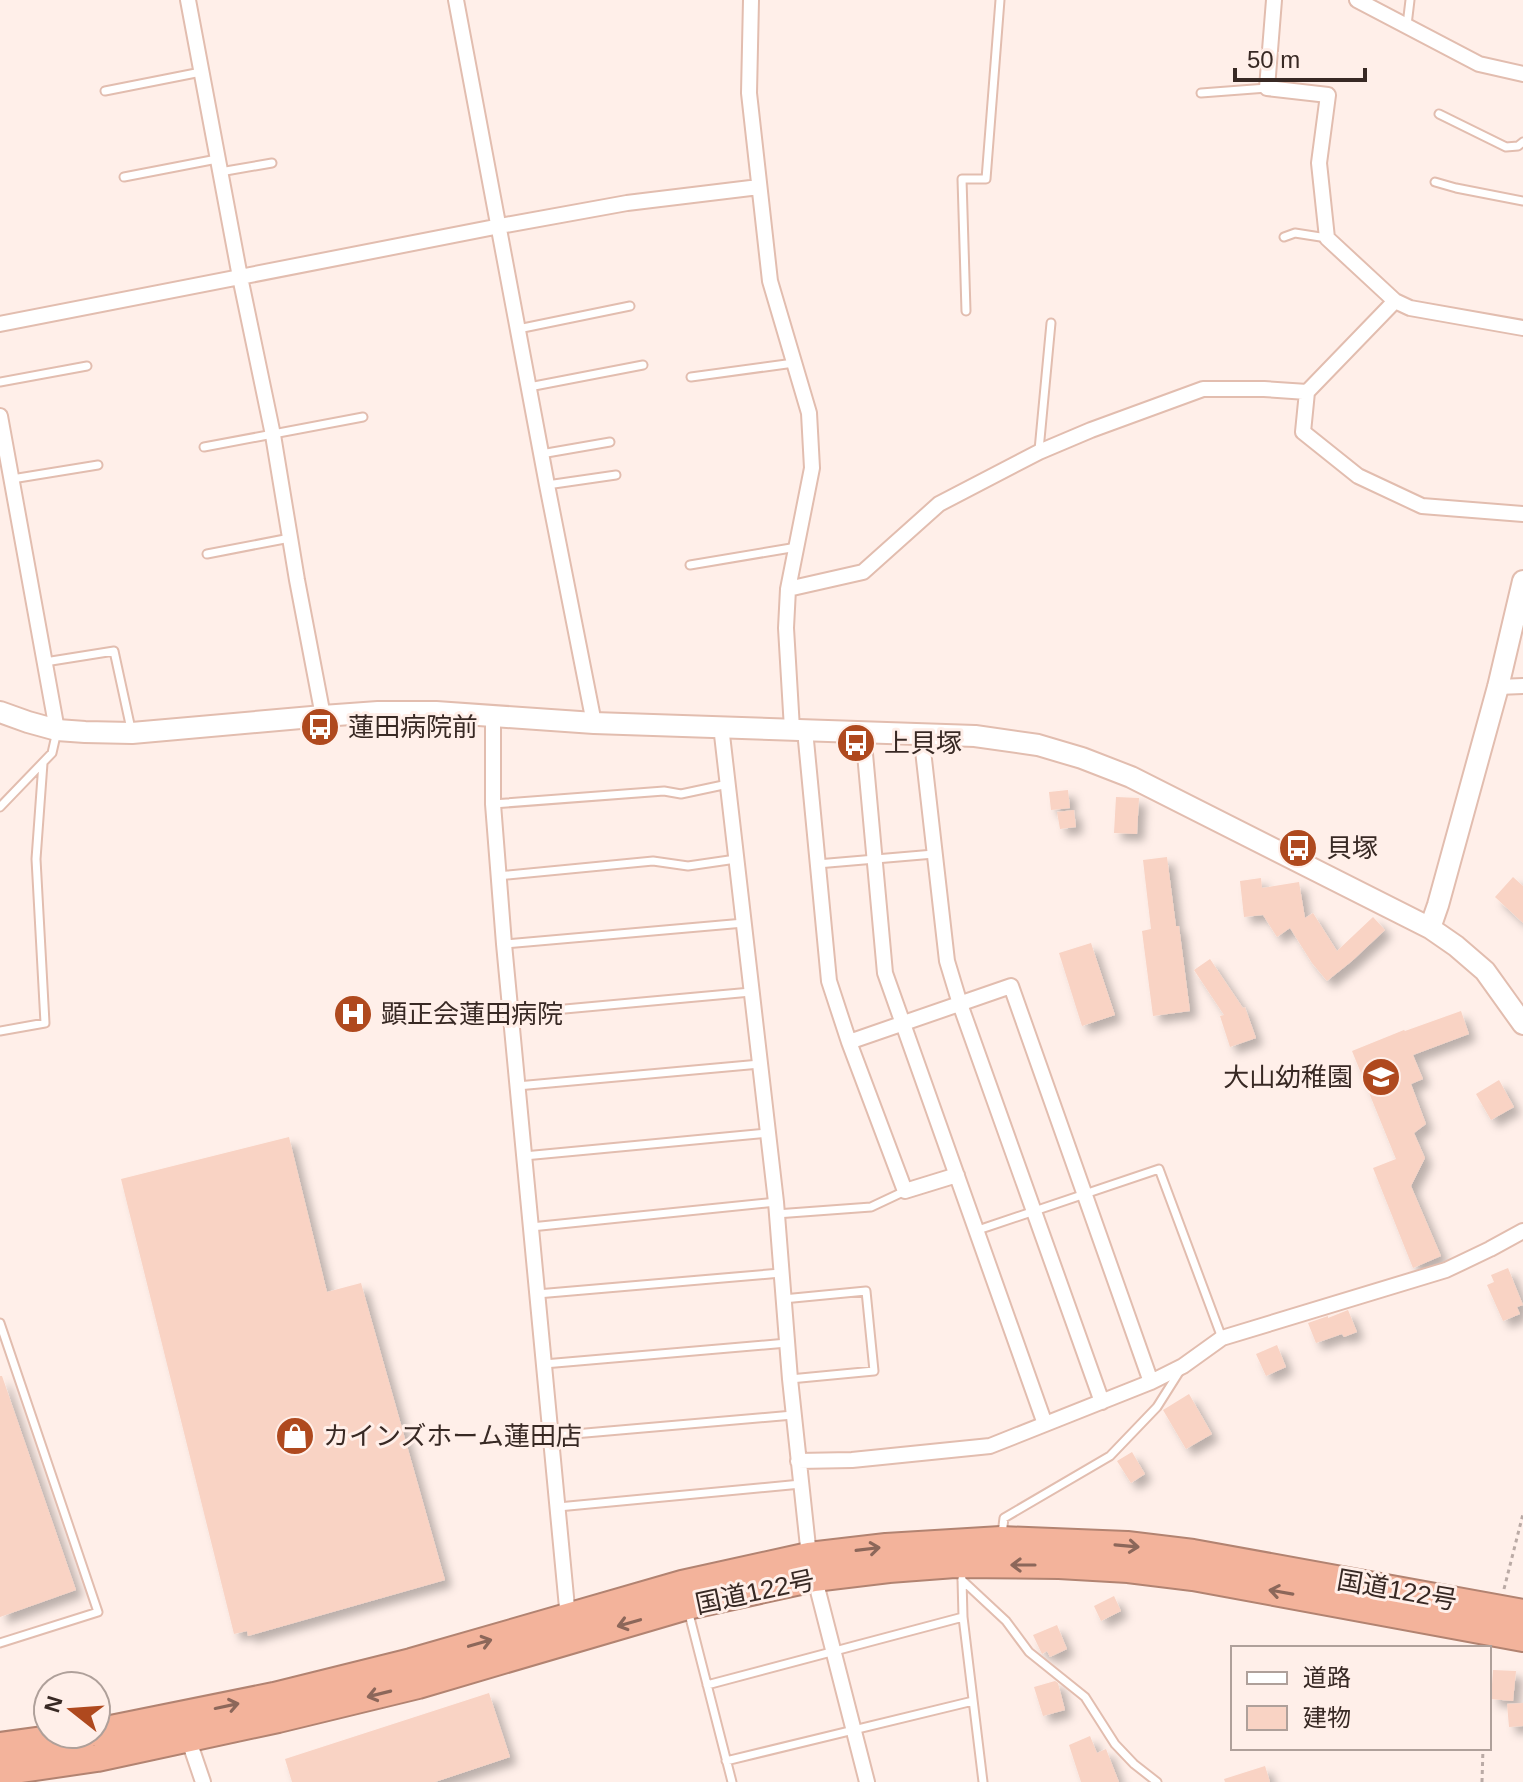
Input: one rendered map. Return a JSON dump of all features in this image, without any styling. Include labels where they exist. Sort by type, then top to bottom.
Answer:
[{"type":"highway","name":"国道122号","points":[[112,1731],[185,1727],[418,1685],[886,1547],[1001,1540],[1127,1545],[1193,1553],[1511,1611]]},
{"type":"highway","name":"国道122号","points":[[0,1772],[97,1758],[274,1696],[411,1662],[682,1584],[812,1567],[962,1572],[1059,1565],[1128,1569],[1193,1577],[1523,1638]]},
{"type":"highway","points":[[0,1746],[32,1742]]},
{"type":"street","points":[[188,0],[273,435],[323,716]]},
{"type":"street","points":[[456,0],[594,723]]},
{"type":"street","points":[[751,0],[749,93],[770,281],[809,413],[812,468],[788,589],[786,628],[829,981],[905,1191],[957,1175]]},
{"type":"street","points":[[1274,0],[1267,88],[1328,95],[1319,163],[1327,238],[1395,301],[1410,308],[1523,328]]},
{"type":"street","points":[[1357,0],[1479,64],[1523,74]]},
{"type":"street","points":[[0,324],[627,203],[759,187]]},
{"type":"street","points":[[1395,301],[1307,392],[1303,432],[1358,476],[1422,506],[1523,514]]},
{"type":"street","points":[[788,589],[863,572],[939,504],[1039,452],[1091,430],[1203,389],[1307,392]]},
{"type":"street","points":[[1,422],[57,730]]},
{"type":"street","points":[[1430,928],[1498,687],[1523,581]]},
{"type":"street","points":[[1498,687],[1523,686]]},
{"type":"street","points":[[0,712],[57,730],[132,733],[378,712],[436,712],[594,723],[921,733],[1006,739],[1038,745],[1131,777],[1430,928],[1485,971],[1523,1024]]},
{"type":"street","points":[[493,716],[493,804],[498,876],[568,1618]]},
{"type":"street","points":[[721,726],[768,1133],[793,1415],[812,1567],[867,1782]]},
{"type":"street","points":[[863,732],[885,973],[1045,1424]]},
{"type":"street","points":[[921,733],[947,961],[1102,1402]]},
{"type":"street","points":[[849,1042],[1011,986],[1151,1382]]},
{"type":"street","points":[[798,1461],[852,1460],[990,1446],[1151,1382],[1183,1366],[1222,1338],[1446,1270],[1523,1231]]},
{"type":"street","points":[[185,1727],[203,1782]]},
{"type":"lane","points":[[966,311],[962,179],[986,179],[1000,0]]},
{"type":"lane","points":[[1407,25],[1410,0]]},
{"type":"lane","points":[[105,91],[201,72]]},
{"type":"lane","points":[[1201,93],[1267,88]]},
{"type":"lane","points":[[1439,114],[1506,147],[1518,146],[1523,142]]},
{"type":"lane","points":[[124,177],[272,163]]},
{"type":"lane","points":[[1435,182],[1523,201]]},
{"type":"lane","points":[[1284,237],[1295,233],[1327,238]]},
{"type":"lane","points":[[518,329],[630,306]]},
{"type":"lane","points":[[1039,452],[1051,323]]},
{"type":"lane","points":[[691,377],[794,363]]},
{"type":"lane","points":[[529,387],[643,365]]},
{"type":"lane","points":[[0,382],[87,366]]},
{"type":"lane","points":[[204,447],[363,417]]},
{"type":"lane","points":[[541,454],[610,442]]},
{"type":"lane","points":[[12,479],[98,465]]},
{"type":"lane","points":[[547,485],[616,475]]},
{"type":"lane","points":[[207,554],[290,538]]},
{"type":"lane","points":[[690,565],[797,547]]},
{"type":"lane","points":[[45,662],[114,651],[132,733]]},
{"type":"lane","points":[[0,807],[52,753],[57,730]]},
{"type":"lane","points":[[0,1031],[45,1023],[36,859],[43,763]]},
{"type":"lane","points":[[493,804],[664,791],[681,794],[728,784]]},
{"type":"lane","points":[[817,864],[935,854]]},
{"type":"lane","points":[[498,876],[653,861],[688,866],[736,859]]},
{"type":"lane","points":[[504,944],[744,923]]},
{"type":"lane","points":[[510,1014],[752,992]]},
{"type":"lane","points":[[517,1086],[760,1064]]},
{"type":"lane","points":[[524,1156],[768,1133]]},
{"type":"lane","points":[[978,1230],[1159,1169],[1222,1338]]},
{"type":"lane","points":[[531,1227],[776,1208],[871,1207],[905,1191]]},
{"type":"lane","points":[[537,1294],[781,1273]]},
{"type":"lane","points":[[783,1299],[866,1291],[874,1371],[790,1379]]},
{"type":"lane","points":[[0,1323],[98,1612],[0,1643]]},
{"type":"lane","points":[[544,1364],[787,1343]]},
{"type":"lane","points":[[1001,1540],[1004,1518],[1110,1456],[1157,1407],[1183,1366]]},
{"type":"lane","points":[[551,1436],[793,1415]]},
{"type":"lane","points":[[558,1507],[801,1484]]},
{"type":"lane","points":[[962,1572],[963,1617],[983,1782]]},
{"type":"lane","points":[[962,1572],[1029,1652],[1085,1697],[1115,1744],[1157,1782]]},
{"type":"lane","points":[[687,1606],[732,1782]]},
{"type":"lane","points":[[707,1685],[963,1617]]},
{"type":"lane","points":[[726,1761],[973,1701]]},
{"type":"path","points":[[1511,1611],[1523,1514]]},
{"type":"path","points":[[1482,1782],[1483,1750]]},
{"type":"building","points":[[1068,790],[1070,808],[1051,810],[1049,792]]},
{"type":"building","points":[[1116,797],[1139,798],[1137,834],[1114,833]]},
{"type":"building","points":[[1074,810],[1076,827],[1060,829],[1057,812]]},
{"type":"building","points":[[1167,857],[1190,1011],[1153,1016],[1142,931],[1151,929],[1143,860]]},
{"type":"building","points":[[1513,877],[1523,886],[1523,923],[1495,897]]},
{"type":"building","points":[[1261,878],[1262,888],[1299,882],[1305,918],[1313,913],[1337,951],[1373,917],[1385,930],[1327,981],[1290,928],[1277,937],[1263,915],[1244,917],[1240,881]]},
{"type":"building","points":[[1091,943],[1115,1015],[1082,1026],[1059,953]]},
{"type":"building","points":[[1210,959],[1245,1007],[1256,1038],[1230,1047],[1220,1016],[1224,1015],[1194,970]]},
{"type":"building","points":[[1461,1011],[1469,1034],[1413,1055],[1423,1079],[1411,1084],[1426,1124],[1414,1133],[1425,1158],[1411,1186],[1441,1256],[1413,1268],[1373,1168],[1396,1159],[1352,1051]]},
{"type":"building","points":[[1499,1080],[1514,1107],[1491,1120],[1476,1094]]},
{"type":"building","name":"カインズホーム蓮田店","points":[[289,1137],[327,1292],[361,1283],[445,1580],[248,1636],[247,1631],[234,1634],[121,1179]]},
{"type":"building","points":[[1508,1268],[1523,1305],[1517,1307],[1520,1314],[1503,1321],[1487,1285],[1494,1282],[1491,1275]]},
{"type":"building","points":[[1348,1310],[1357,1332],[1316,1343],[1308,1323]]},
{"type":"building","points":[[1277,1345],[1286,1367],[1266,1376],[1256,1354]]},
{"type":"building","points":[[0,1376],[76,1590],[0,1617]]},
{"type":"building","points":[[1189,1394],[1212,1434],[1186,1449],[1163,1410]]},
{"type":"building","points":[[1132,1452],[1145,1474],[1131,1483],[1117,1461]]},
{"type":"building","points":[[1114,1596],[1121,1611],[1101,1621],[1094,1606]]},
{"type":"building","points":[[1057,1625],[1067,1649],[1050,1657],[1047,1651],[1042,1654],[1033,1635]]},
{"type":"building","points":[[1493,1670],[1516,1671],[1513,1701],[1491,1699]]},
{"type":"building","points":[[1055,1681],[1065,1710],[1043,1716],[1034,1687]]},
{"type":"building","points":[[489,1693],[510,1757],[435,1782],[292,1782],[285,1759]]},
{"type":"building","points":[[1523,1703],[1523,1726],[1509,1727],[1507,1704]]},
{"type":"building","points":[[1090,1736],[1097,1753],[1106,1749],[1119,1782],[1081,1782],[1069,1745]]},
{"type":"building","points":[[1265,1766],[1270,1782],[1225,1782],[1224,1779]]},
{"type":"place","name":"蓮田病院前","points":[[320,727]]},
{"type":"place","name":"上貝塚","points":[[856,743]]},
{"type":"place","name":"貝塚","points":[[1298,848]]},
{"type":"place","name":"顕正会蓮田病院","points":[[353,1014]]},
{"type":"place","name":"大山幼稚園","points":[[1381,1077]]},
{"type":"place","name":"カインズホーム蓮田店","points":[[295,1436]]}]
